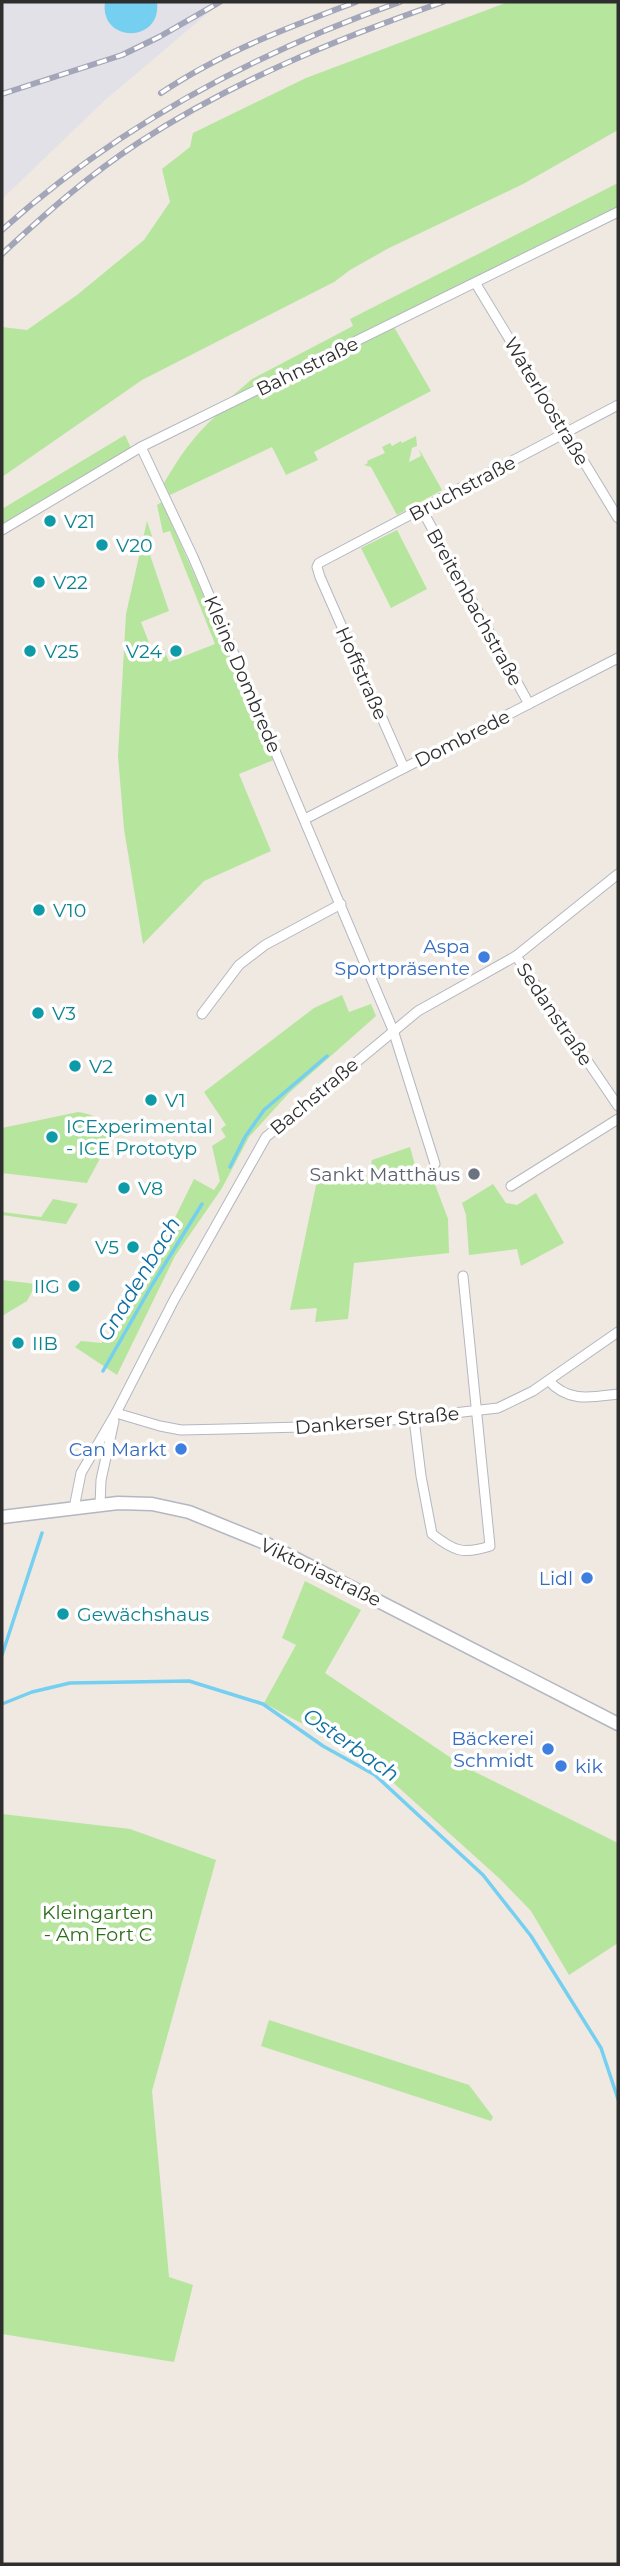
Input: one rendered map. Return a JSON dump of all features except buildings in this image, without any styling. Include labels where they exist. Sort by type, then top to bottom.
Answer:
[{"type":"main road","name":"Viktoriastraße","points":[[2,1517],[100,1504],[132,1503],[173,1507],[265,1543],[618,1724]]},
{"type":"street","name":"Bahnstraße","points":[[2,530],[141,447],[618,212]]},
{"type":"street","name":"Waterloostraße","points":[[476,284],[618,519]]},
{"type":"street","name":"Bruchstraße","points":[[320,577],[317,567],[323,559],[422,510],[618,405]]},
{"type":"street","name":"Kleine Dombrede","points":[[141,447],[193,558],[393,1030],[435,1164]]},
{"type":"street","name":"Breitenbachstraße","points":[[422,510],[529,704]]},
{"type":"street","name":"Hoffstraße","points":[[320,577],[404,768]]},
{"type":"street","name":"Dombrede","points":[[305,820],[618,658]]},
{"type":"street","name":"Bachstraße","points":[[74,1508],[81,1473],[266,1137],[418,1011],[516,956],[618,874]]},
{"type":"street","points":[[202,1014],[239,965],[265,945],[341,904]]},
{"type":"street","name":"Sedanstraße","points":[[516,956],[618,1106]]},
{"type":"street","points":[[511,1186],[618,1119]]},
{"type":"street","points":[[414,1419],[432,1534],[450,1548],[470,1552],[490,1546],[463,1276]]},
{"type":"street","name":"Dankerser Straße","points":[[116,1413],[181,1430],[339,1426],[498,1408],[549,1381],[618,1332]]},
{"type":"street","points":[[549,1381],[569,1396],[582,1398],[618,1394]]},
{"type":"street","name":"Bachstraße","points":[[100,1504],[100,1480],[116,1413]]},
{"type":"shaded area","points":[[2,2],[221,2],[104,101],[2,199]]},
{"type":"green space","points":[[508,2],[618,2],[618,130],[523,184],[389,248],[334,282],[142,380],[2,477],[2,327],[27,330],[77,295],[144,240],[170,202],[162,169],[190,147],[193,133],[306,78]]},
{"type":"green space","points":[[618,183],[618,212],[230,398],[252,379],[353,326],[350,319]]},
{"type":"green space","points":[[394,327],[431,391],[314,452],[318,460],[286,475],[272,447],[170,495],[164,483],[175,464],[201,430],[217,415]]},
{"type":"green space","points":[[125,435],[131,448],[2,525],[2,509]]},
{"type":"green space","points":[[416,436],[417,446],[412,448],[409,462],[421,456],[419,449],[442,490],[397,515],[371,467],[364,465],[385,453],[382,447],[390,443],[392,446],[401,441],[402,443]]},
{"type":"green space","points":[[162,502],[276,759],[239,774],[271,851],[204,881],[143,944],[124,829],[118,756],[126,614],[147,521],[152,536],[146,543],[169,611],[141,622],[153,653],[164,649],[169,662],[215,644],[170,531],[163,533],[157,505]]},
{"type":"green space","points":[[397,530],[427,589],[391,608],[361,548]]},
{"type":"green space","points":[[342,995],[349,1012],[371,1004],[376,1016],[289,1093],[249,1137],[222,1188],[175,1256],[117,1375],[75,1347],[81,1341],[101,1343],[112,1335],[194,1179],[214,1190],[220,1181],[212,1146],[226,1137],[221,1129],[226,1125],[204,1092],[314,1008]]},
{"type":"green space","points":[[78,1112],[93,1116],[102,1122],[107,1130],[99,1162],[87,1183],[2,1173],[2,1128]]},
{"type":"green space","points":[[410,1147],[415,1165],[425,1173],[430,1171],[448,1219],[449,1253],[354,1263],[348,1319],[315,1322],[317,1308],[290,1310],[319,1171],[368,1180],[372,1160]]},
{"type":"green space","points":[[493,1184],[506,1203],[517,1205],[536,1193],[564,1243],[521,1266],[517,1249],[469,1255],[466,1215],[462,1203]]},
{"type":"green space","points":[[53,1199],[78,1204],[66,1224],[2,1215],[2,1212],[41,1217]]},
{"type":"green space","points":[[2,1280],[36,1284],[27,1301],[2,1316]]},
{"type":"green space","points":[[305,1581],[361,1610],[325,1673],[463,1766],[618,1843],[618,1943],[569,1975],[531,1911],[500,1879],[377,1768],[313,1727],[264,1703],[296,1645],[282,1638]]},
{"type":"green space","name":"Kleingarten - Am Fort C","points":[[2,1814],[130,1829],[216,1860],[152,2091],[169,2277],[193,2285],[174,2362],[2,2334]]},
{"type":"green space","points":[[269,2020],[469,2085],[493,2117],[491,2121],[261,2046]]},
{"type":"water","points":[[105,2],[157,2],[156,16],[150,25],[141,31],[120,31],[111,25],[106,15]]},
{"type":"waterway","name":"Gnadenbach","points":[[230,1167],[245,1137],[264,1110],[327,1056]]},
{"type":"waterway","name":"Gnadenbach","points":[[103,1371],[202,1204]]},
{"type":"waterway","name":"Gnadenbach","points":[[2,1655],[42,1533]]},
{"type":"waterway","name":"Osterbach","points":[[2,1704],[32,1692],[70,1683],[189,1681],[263,1704],[323,1746],[375,1775],[483,1875],[531,1936],[601,2048],[618,2099]]},
{"type":"railway","points":[[2,94],[122,55],[220,2]]},
{"type":"railway","points":[[161,93],[231,53],[356,2]]},
{"type":"railway","points":[[2,230],[46,192],[93,158],[190,96],[293,45],[400,2]]},
{"type":"railway","points":[[2,254],[85,182],[120,155],[174,121],[286,63],[443,2]]},
{"type":"place","name":"V21","points":[[50,521]]},
{"type":"place","name":"V20","points":[[102,545]]},
{"type":"place","name":"V22","points":[[39,582]]},
{"type":"place","name":"V25","points":[[30,651]]},
{"type":"place","name":"V24","points":[[176,651]]},
{"type":"place","name":"V10","points":[[39,910]]},
{"type":"place","name":"Aspa Sportpräsente","points":[[484,957]]},
{"type":"place","name":"V3","points":[[38,1013]]},
{"type":"place","name":"V2","points":[[75,1066]]},
{"type":"place","name":"V1","points":[[151,1100]]},
{"type":"place","name":"ICExperimental - ICE Prototyp","points":[[52,1137]]},
{"type":"place","name":"Sankt Matthäus","points":[[474,1174]]},
{"type":"place","name":"V8","points":[[124,1188]]},
{"type":"place","name":"V5","points":[[133,1247]]},
{"type":"place","name":"IIG","points":[[74,1286]]},
{"type":"place","name":"IIB","points":[[18,1343]]},
{"type":"place","name":"Can Markt","points":[[181,1449]]},
{"type":"place","name":"Lidl","points":[[587,1578]]},
{"type":"place","name":"Gewächshaus","points":[[63,1614]]},
{"type":"place","name":"Bäckerei Schmidt","points":[[548,1749]]},
{"type":"place","name":"kik","points":[[561,1766]]}]
